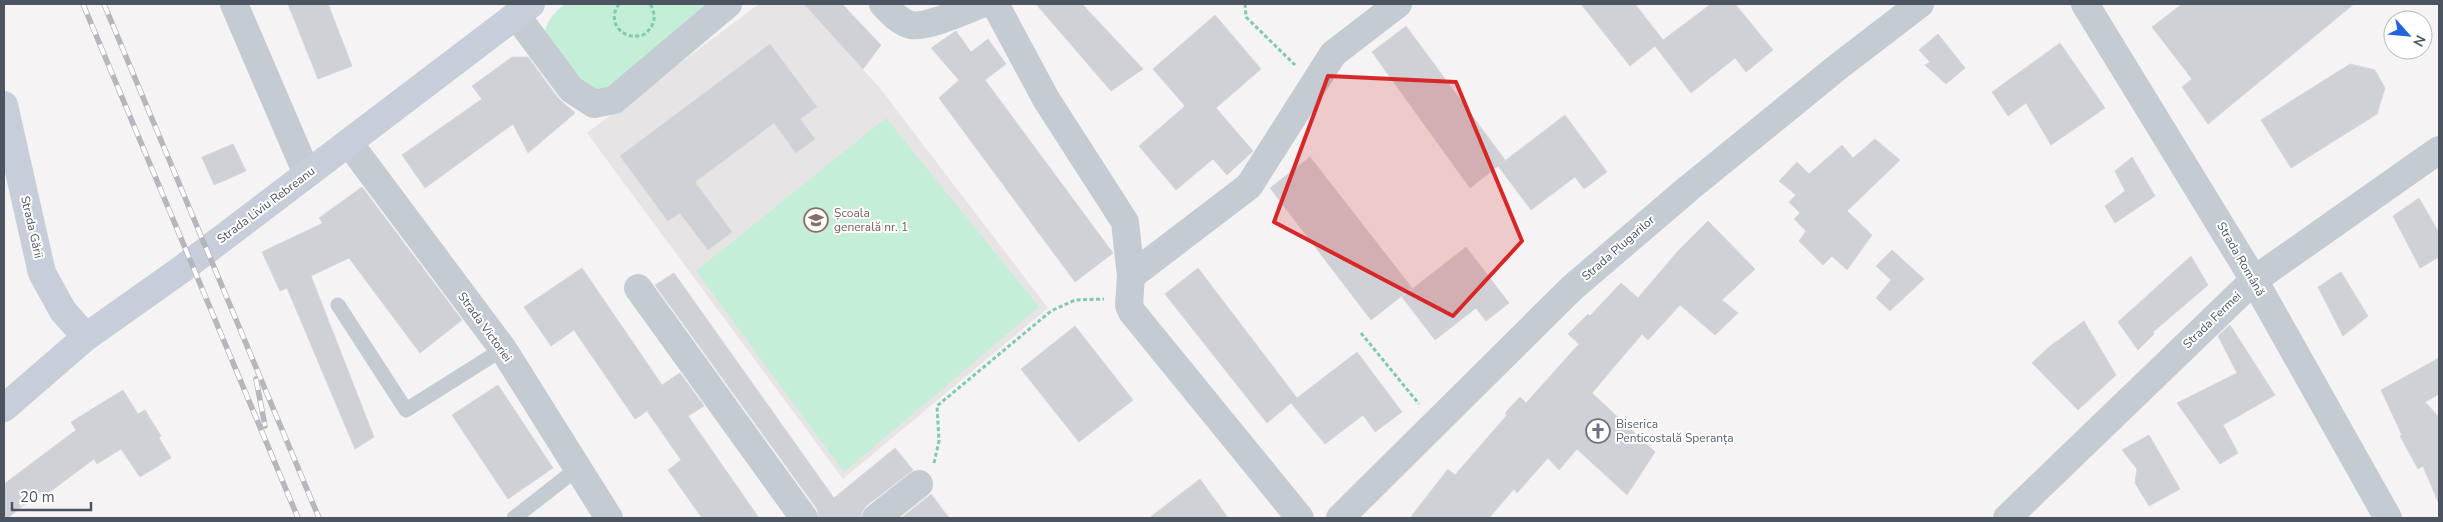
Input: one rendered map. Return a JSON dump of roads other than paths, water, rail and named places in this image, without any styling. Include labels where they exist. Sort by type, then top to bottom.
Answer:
[{"type":"main road","name":"Strada Liviu Rebreanu","points":[[4,408],[86,337],[182,269],[523,9]]},
{"type":"main road","name":"Strada Gării","points":[[4,105],[42,273],[63,311],[86,337]]},
{"type":"street","points":[[234,4],[307,174]]},
{"type":"street","points":[[523,9],[571,89],[594,104],[614,100],[728,4]]},
{"type":"street","points":[[883,4],[890,12],[911,25],[944,20],[982,4]]},
{"type":"street","points":[[995,4],[1046,99],[1125,222],[1132,312],[1300,518]]},
{"type":"street","points":[[1130,287],[1249,186],[1333,54],[1398,4]]},
{"type":"street","name":"Strada Plugarilor","points":[[1340,518],[1572,288],[1689,188],[1833,71],[1920,4]]},
{"type":"street","name":"Strada Română","points":[[2085,4],[2254,280],[2388,518]]},
{"type":"street","name":"Strada Victoriei","points":[[349,143],[503,349],[609,518]]},
{"type":"street","name":"Strada Fermei","points":[[2007,518],[2254,280],[2439,150]]},
{"type":"street","points":[[638,288],[804,518]]},
{"type":"street","points":[[876,518],[919,484]]},
{"type":"lane","points":[[338,304],[406,410],[503,349]]},
{"type":"lane","points":[[514,518],[578,468]]},
{"type":"railway","points":[[83,4],[298,518]]},
{"type":"railway","points":[[104,4],[319,518]]},
{"type":"railway","points":[[256,379],[265,426]]},
{"type":"place","name":"Școala generală nr. 1","points":[[816,220]]},
{"type":"place","name":"Biserica Penticostală Speranța","points":[[1598,431]]}]
